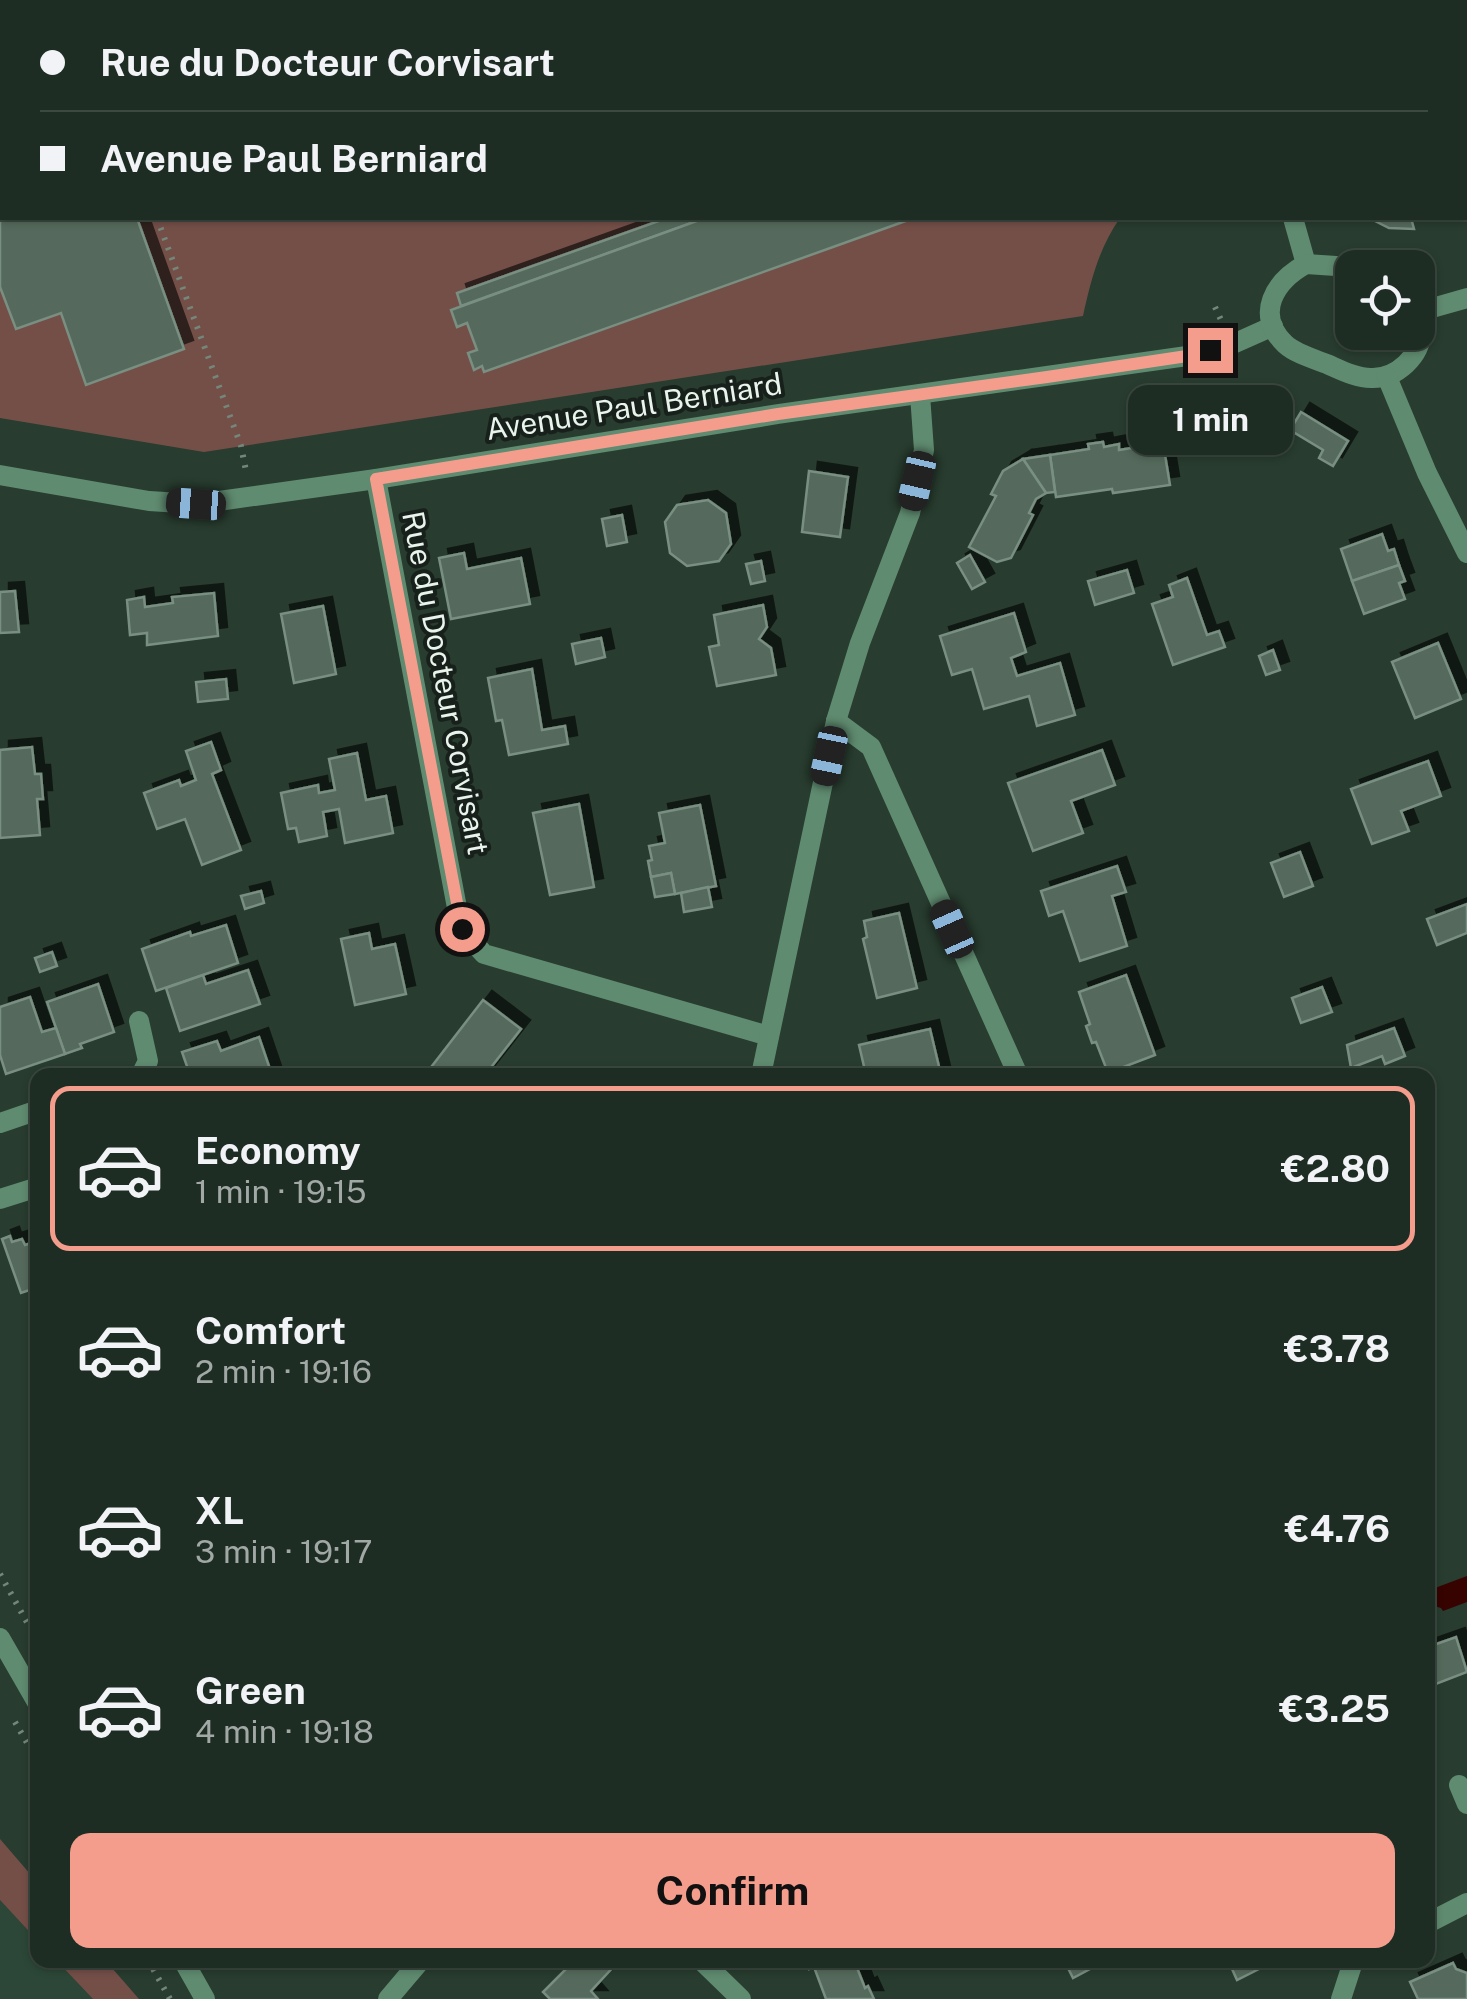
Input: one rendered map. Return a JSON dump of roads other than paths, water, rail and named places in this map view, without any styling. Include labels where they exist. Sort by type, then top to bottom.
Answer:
[{"type":"street","points":[[1295,220],[1306,264]]},
{"type":"street","points":[[1335,266],[1306,264],[1281,282],[1272,297],[1269,315],[1286,345],[1356,376],[1371,378],[1402,369],[1418,350]]},
{"type":"street","points":[[1435,308],[1467,298]]},
{"type":"street","name":"Avenue Paul Berniard","points":[[0,475],[149,501],[196,504],[252,498],[778,414],[1187,356],[1233,344],[1274,326]]},
{"type":"street","points":[[1386,376],[1426,473],[1467,552]]},
{"type":"street","points":[[762,1068],[836,720],[860,643],[910,513],[924,450],[920,395]]},
{"type":"street","name":"Rue du Docteur Corvisart","points":[[376,479],[462,929],[484,954],[769,1036]]},
{"type":"street","points":[[836,720],[871,747],[1015,1068]]},
{"type":"street","points":[[139,1021],[148,1061],[145,1068]]},
{"type":"street","points":[[0,1124],[30,1113]]},
{"type":"street","points":[[0,1199],[30,1190]]},
{"type":"street","points":[[0,1638],[30,1690]]},
{"type":"street","points":[[1435,1920],[1467,1903]]},
{"type":"street","points":[[188,1968],[205,1999]]},
{"type":"street","points":[[388,1999],[414,1968]]},
{"type":"street","points":[[710,1968],[741,1999]]},
{"type":"street","points":[[1342,1999],[1350,1968]]}]
